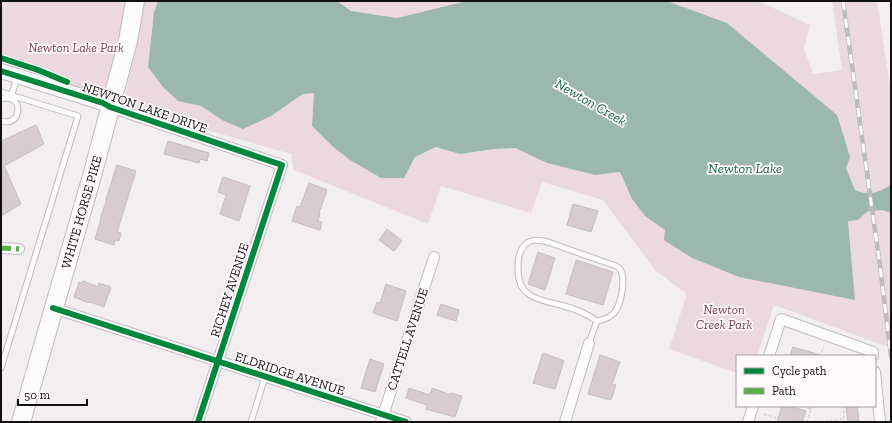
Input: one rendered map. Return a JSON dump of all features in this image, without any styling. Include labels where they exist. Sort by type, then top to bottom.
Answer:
[{"type":"highway","name":"WHITE HORSE PIKE","points":[[20,422],[92,176],[128,41],[136,1]]},
{"type":"street","name":"NEWTON LAKE DRIVE","points":[[1,71],[282,165]]},
{"type":"street","name":"RICHEY AVENUE","points":[[198,422],[282,165]]},
{"type":"street","points":[[1,248],[19,249]]},
{"type":"street","name":"CATTELL AVENUE","points":[[382,418],[434,257]]},
{"type":"street","name":"ELDRIDGE AVENUE","points":[[53,308],[218,361],[382,418],[406,422]]},
{"type":"street","points":[[769,355],[780,319],[873,354]]},
{"type":"street","points":[[565,422],[589,343]]},
{"type":"street","points":[[876,382],[880,422]]},
{"type":"street","points":[[748,422],[753,407]]},
{"type":"lane","points":[[11,97],[17,76]]},
{"type":"lane","points":[[1,92],[11,97],[78,116],[1,368]]},
{"type":"lane","points":[[1,99],[11,97]]},
{"type":"lane","points":[[1,121],[8,122],[17,116],[17,104],[11,97]]},
{"type":"lane","points":[[538,240],[548,242],[600,260],[618,268],[623,274],[623,286],[618,304],[615,311],[610,316],[603,320],[597,321],[582,312],[535,299],[522,289],[518,276],[518,259],[525,243],[538,240]]},
{"type":"lane","points":[[589,343],[597,321]]},
{"type":"lane","points":[[251,422],[265,377]]},
{"type":"path","points":[[819,355],[824,347]]},
{"type":"path","points":[[806,407],[811,409],[807,422]]},
{"type":"path","points":[[825,422],[844,419],[843,407]]},
{"type":"path","points":[[764,414],[789,422]]},
{"type":"green space","name":"Newton Lake Park","points":[[1,1],[135,1],[110,107],[1,72]]},
{"type":"green space","name":"Newton Creek Park","points":[[145,1],[158,1],[154,12],[148,67],[178,101],[201,106],[222,120],[271,116],[303,94],[314,93],[312,126],[332,146],[350,160],[404,178],[415,157],[436,147],[460,154],[494,149],[515,148],[547,163],[595,175],[620,172],[632,199],[645,216],[665,230],[855,299],[848,221],[858,220],[868,211],[882,210],[891,213],[891,348],[774,305],[757,355],[736,355],[736,373],[669,349],[687,294],[656,271],[603,200],[542,182],[531,213],[441,186],[428,224],[294,170],[291,154],[123,106]]},
{"type":"green space","points":[[337,1],[467,1],[397,18],[351,11]]},
{"type":"green space","points":[[667,1],[758,1],[810,25],[804,48],[813,74],[842,70],[832,1],[877,1],[891,93],[891,185],[873,193],[865,193],[855,190],[846,168],[728,23]]},
{"type":"water","name":"Newton Lake","points":[[158,1],[337,1],[351,11],[397,18],[467,1],[667,1],[727,23],[837,115],[850,157],[846,168],[855,190],[865,193],[873,193],[891,185],[891,213],[882,210],[868,211],[858,220],[848,221],[855,300],[739,277],[692,258],[664,240],[665,230],[645,216],[632,199],[620,172],[595,175],[547,163],[515,148],[494,149],[460,154],[436,147],[415,157],[404,178],[381,178],[350,160],[332,146],[312,126],[314,93],[303,94],[271,116],[243,129],[222,120],[201,106],[178,101],[163,87],[148,67],[154,12]]},
{"type":"building","points":[[36,125],[44,144],[4,166],[21,204],[1,216],[1,141]]},
{"type":"building","points":[[168,141],[209,153],[207,161],[200,159],[199,163],[164,154]]},
{"type":"building","points":[[117,165],[136,171],[117,232],[121,233],[119,241],[115,240],[114,245],[95,239]]},
{"type":"building","points":[[223,177],[250,186],[239,221],[220,214],[226,195],[218,192]]},
{"type":"building","points":[[309,183],[327,190],[319,213],[318,221],[322,222],[320,230],[292,221],[297,206],[300,207]]},
{"type":"building","points":[[573,204],[598,211],[591,232],[567,225]]},
{"type":"building","points":[[387,229],[402,241],[394,251],[379,240]]},
{"type":"building","points":[[538,252],[555,258],[545,290],[528,284]]},
{"type":"building","points":[[576,260],[613,272],[603,305],[566,294]]},
{"type":"building","points":[[83,281],[98,287],[99,283],[111,287],[104,307],[74,297],[79,282],[82,283]]},
{"type":"building","points":[[386,284],[406,291],[397,321],[373,313],[377,302],[380,303]]},
{"type":"building","points":[[441,304],[459,310],[456,321],[437,315]]},
{"type":"building","points":[[793,347],[817,354],[817,355],[790,355]]},
{"type":"building","points":[[543,353],[564,361],[555,389],[533,383]]},
{"type":"building","points":[[600,355],[620,362],[612,384],[616,385],[611,400],[588,394]]},
{"type":"building","points":[[370,359],[384,364],[375,392],[361,388]]},
{"type":"building","points":[[409,388],[430,395],[432,388],[451,395],[451,393],[462,396],[455,417],[426,409],[427,405],[406,398]]},
{"type":"building","points":[[782,407],[793,407],[806,411],[802,422],[777,422]]},
{"type":"building","points":[[846,407],[857,407],[859,421],[848,422]]},
{"type":"railway","points":[[843,1],[891,356]]},
{"type":"marked path","points":[[1,248],[19,249]]},
{"type":"cycle path","points":[[1,58],[38,70],[67,82]]},
{"type":"cycle path","points":[[1,71],[103,103],[110,107],[282,165],[198,422]]},
{"type":"cycle path","points":[[53,308],[406,422]]},
{"type":"water label","name":"Newton Creek","points":[[591,102]]}]
